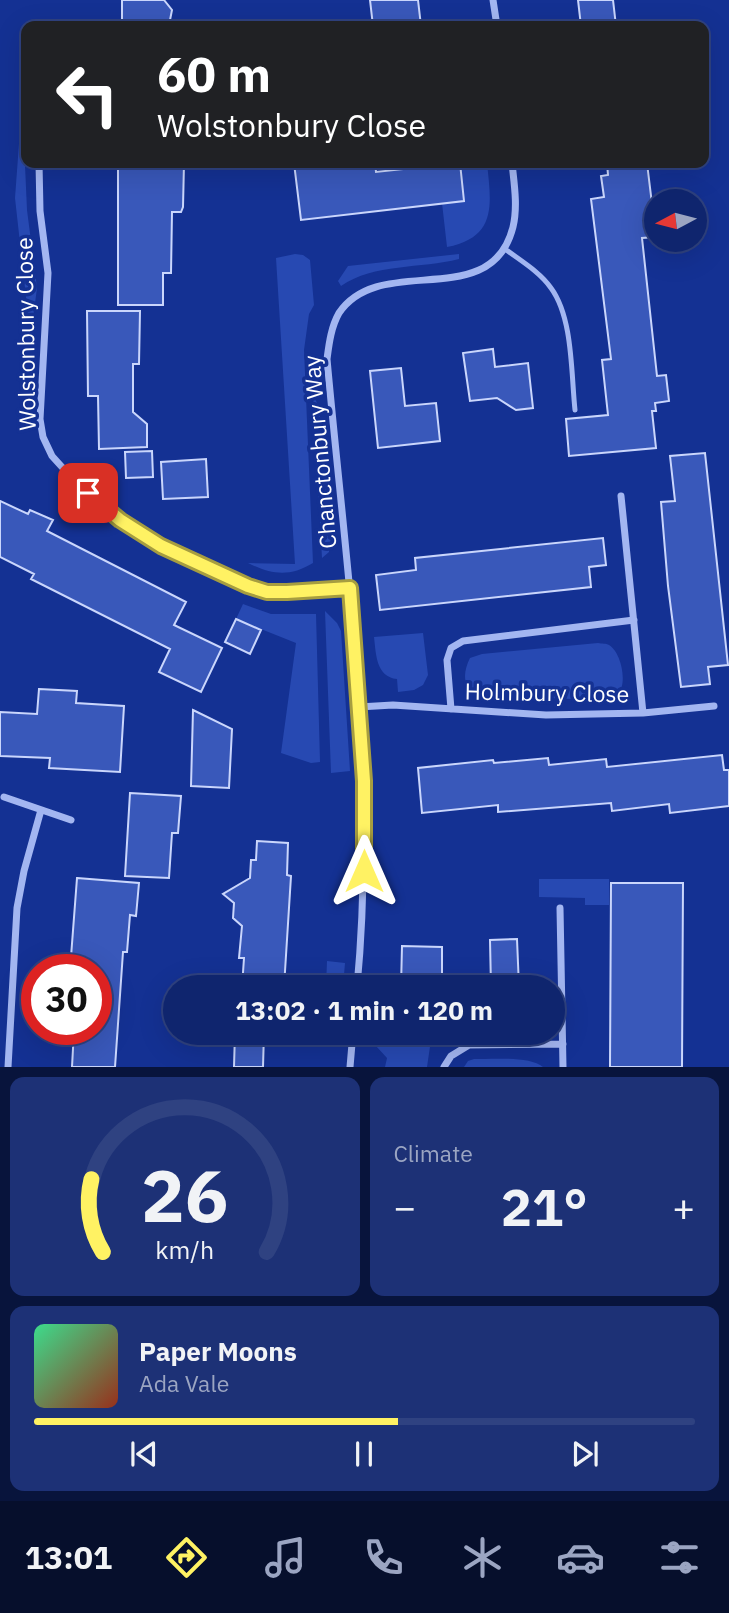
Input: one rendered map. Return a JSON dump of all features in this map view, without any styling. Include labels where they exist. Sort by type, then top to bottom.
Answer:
[{"type":"street","points":[[494,0],[496,21]]},
{"type":"street","name":"Wolstonbury Close","points":[[39,168],[40,211],[48,273],[40,419],[43,437],[52,456],[71,477],[120,520],[161,546],[248,586],[267,592],[350,588]]},
{"type":"street","points":[[505,249],[514,225],[512,168]]},
{"type":"street","name":"Chanctonbury Way","points":[[358,975],[364,871],[364,781],[350,588],[327,359],[331,335],[339,314],[352,300],[366,291],[383,286],[475,273],[497,259],[505,249]]},
{"type":"street","name":"Holmbury Close","points":[[621,496],[643,713]]},
{"type":"street","name":"Holmbury Close","points":[[451,709],[447,660],[451,648],[463,641],[634,620]]},
{"type":"street","name":"Holmbury Close","points":[[359,707],[393,705],[546,715],[643,713],[714,706]]},
{"type":"street","points":[[4,797],[71,820]]},
{"type":"street","points":[[8,1067],[17,908],[41,810]]},
{"type":"street","points":[[560,908],[561,975]]},
{"type":"street","points":[[350,1067],[352,1045]]},
{"type":"street","points":[[444,1067],[451,1056],[468,1045]]},
{"type":"street","points":[[563,1045],[563,1067]]},
{"type":"lane","points":[[505,249],[539,274],[559,299],[566,319],[575,410]]},
{"type":"shaded area","points":[[21,116],[21,168],[25,168],[27,210],[37,288],[21,410],[28,315],[15,198]]},
{"type":"shaded area","points":[[461,168],[488,168],[490,205],[483,227],[464,242],[447,247],[442,203],[464,201]]},
{"type":"shaded area","points":[[295,254],[310,260],[314,305],[309,314],[304,350],[313,563],[297,571],[281,573],[248,563],[295,564],[276,258]]},
{"type":"shaded area","points":[[459,254],[459,259],[368,273],[341,286],[338,281],[348,266]]},
{"type":"shaded area","points":[[313,396],[319,406],[331,536],[329,552],[322,558]]},
{"type":"shaded area","points":[[243,604],[271,614],[316,614],[320,762],[311,763],[281,753],[296,643],[236,619]]},
{"type":"shaded area","points":[[325,611],[341,631],[350,771],[331,773]]},
{"type":"shaded area","points":[[423,633],[428,675],[423,685],[414,690],[398,692],[397,679],[385,674],[378,664],[374,637]]},
{"type":"shaded area","points":[[608,644],[613,649],[622,668],[621,689],[610,698],[595,700],[476,695],[466,683],[465,673],[470,658],[482,654]]},
{"type":"shaded area","points":[[539,879],[609,879],[609,905],[585,905],[585,898],[539,897]]},
{"type":"shaded area","points":[[327,961],[345,963],[344,975],[326,975]]},
{"type":"shaded area","points":[[430,1045],[427,1067],[385,1067],[387,1058],[376,1046]]},
{"type":"shaded area","points":[[468,1061],[529,1061],[543,1067],[464,1067]]},
{"type":"building","points":[[122,0],[164,0],[172,10],[169,21],[122,21]]},
{"type":"building","points":[[370,0],[418,0],[420,21],[372,21]]},
{"type":"building","points":[[578,0],[613,0],[615,21],[580,21]]},
{"type":"building","points":[[118,168],[184,168],[183,207],[181,212],[172,212],[171,273],[163,273],[163,305],[118,305]]},
{"type":"building","points":[[295,168],[376,168],[376,172],[413,168],[461,168],[464,201],[301,220]]},
{"type":"building","points":[[607,168],[648,168],[650,189],[644,189],[642,238],[657,376],[666,375],[669,401],[655,403],[656,411],[652,411],[656,448],[569,456],[566,419],[608,415],[602,360],[611,359],[591,199],[604,197],[601,176],[608,175]]},
{"type":"building","points":[[87,311],[140,311],[139,364],[133,364],[133,412],[147,424],[147,447],[99,449],[98,396],[88,396]]},
{"type":"building","points":[[493,349],[495,367],[528,363],[533,408],[516,410],[497,398],[470,401],[463,353]]},
{"type":"building","points":[[401,368],[405,406],[436,403],[440,441],[378,448],[370,371]]},
{"type":"building","points":[[152,451],[153,477],[126,478],[125,452]]},
{"type":"building","points":[[705,453],[728,665],[708,667],[710,684],[681,687],[661,502],[675,501],[670,456]]},
{"type":"building","points":[[206,459],[208,497],[163,499],[161,462]]},
{"type":"building","points":[[0,501],[28,514],[30,510],[53,520],[47,531],[186,602],[174,625],[222,648],[201,692],[159,672],[170,649],[31,579],[34,574],[0,557]]},
{"type":"building","points":[[603,538],[606,565],[589,567],[591,587],[380,610],[376,575],[416,570],[415,558]]},
{"type":"building","points":[[236,619],[261,630],[250,654],[225,642]]},
{"type":"building","points":[[39,689],[77,691],[76,703],[124,706],[120,772],[49,768],[50,758],[0,756],[0,712],[37,714]]},
{"type":"building","points":[[193,710],[232,729],[229,788],[191,786]]},
{"type":"building","points":[[722,755],[724,770],[729,770],[729,806],[670,813],[669,804],[612,811],[611,803],[498,812],[498,805],[422,813],[418,768],[493,760],[494,763],[548,758],[549,765],[606,759],[607,767]]},
{"type":"building","points":[[130,793],[181,796],[178,833],[172,833],[169,878],[125,876]]},
{"type":"building","points":[[257,841],[288,843],[287,875],[291,876],[285,975],[243,975],[244,958],[239,958],[242,926],[233,918],[234,903],[223,894],[250,878],[251,860],[256,860]]},
{"type":"building","points":[[77,878],[139,883],[136,916],[130,915],[127,952],[123,952],[115,1067],[72,1067],[73,1045],[112,1045],[112,954],[71,954]]},
{"type":"building","points":[[611,883],[683,883],[682,1067],[610,1067]]},
{"type":"building","points":[[517,939],[518,975],[491,975],[490,940]]},
{"type":"building","points":[[402,946],[442,947],[442,975],[401,975]]},
{"type":"building","points":[[235,1045],[264,1045],[263,1067],[234,1067]]},
{"type":"route","points":[[88,493],[120,520],[161,546],[248,586],[267,592],[350,588],[364,781],[364,871]]}]
